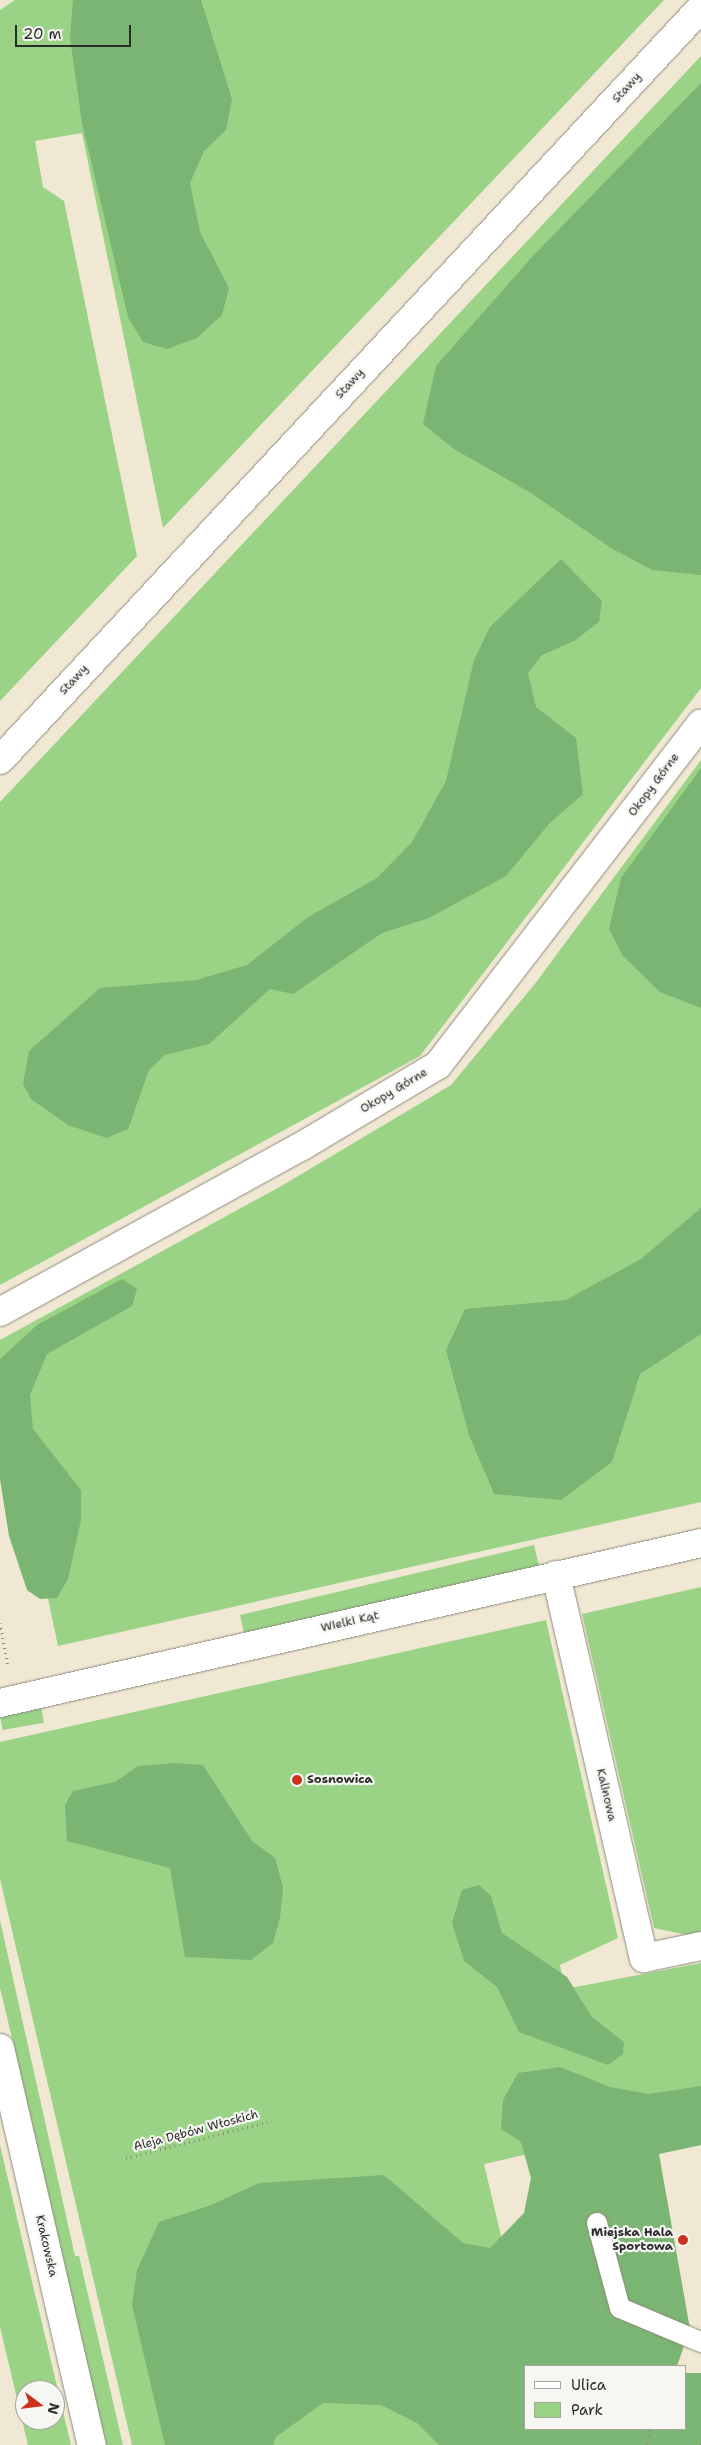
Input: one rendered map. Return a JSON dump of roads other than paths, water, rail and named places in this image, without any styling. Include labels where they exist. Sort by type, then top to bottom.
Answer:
[{"type":"street","name":"Stawy","points":[[0,760],[701,8]]},
{"type":"street","name":"Okopy Górne","points":[[0,1312],[302,1146],[438,1065],[701,723]]},
{"type":"street","name":"Wielki Kąt","points":[[7,1701],[701,1543]]},
{"type":"street","name":"Kalinowa","points":[[556,1575],[644,1958],[701,1946]]},
{"type":"street","name":"Krakowska","points":[[0,2048],[92,2445]]},
{"type":"lane","points":[[597,2223],[620,2308],[701,2342]]},
{"type":"place","name":"Sosnowica","points":[[297,1780]]},
{"type":"place","name":"Miejska Hala Sportowa","points":[[683,2240]]}]
